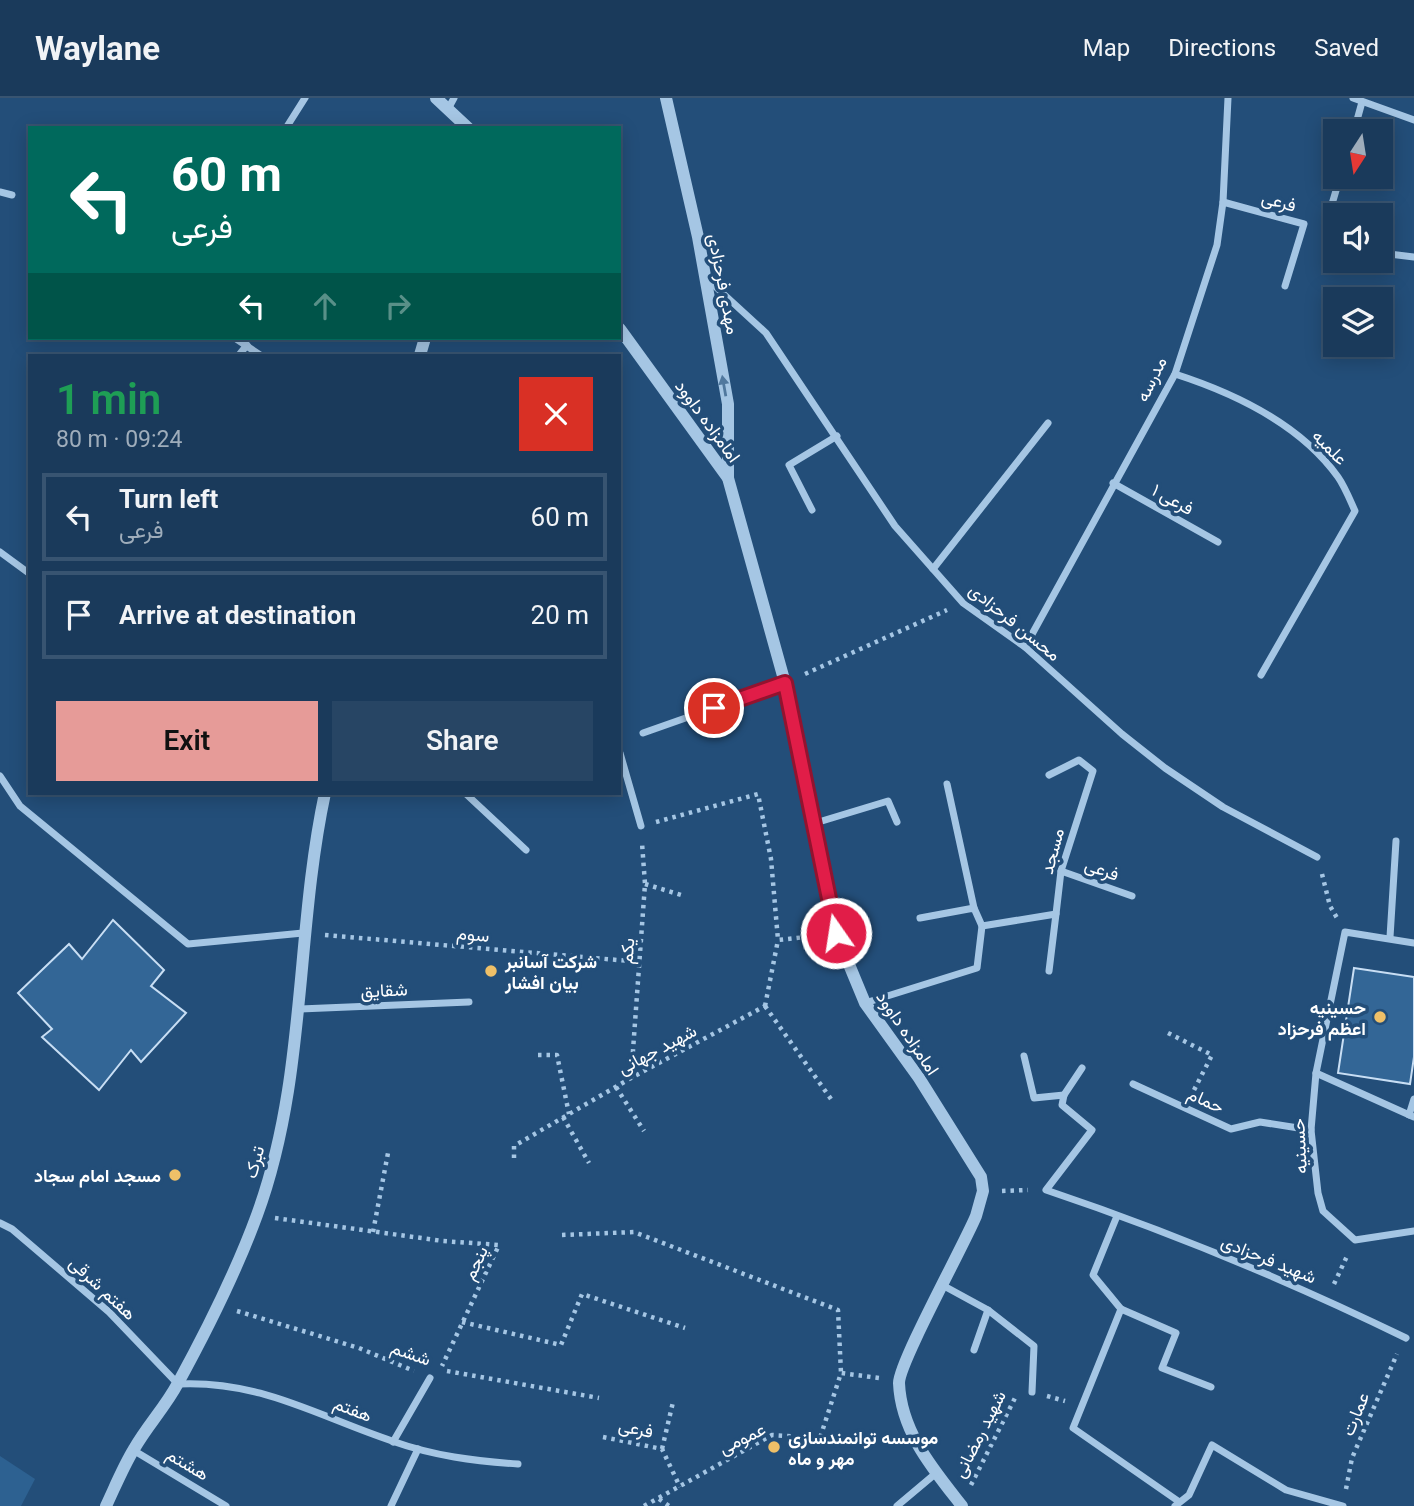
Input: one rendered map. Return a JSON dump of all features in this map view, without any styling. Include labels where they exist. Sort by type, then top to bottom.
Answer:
[{"type":"street","points":[[287,126],[305,98]]},
{"type":"street","points":[[436,98],[451,104],[467,126]]},
{"type":"street","name":"مهدی فرحزادی","points":[[666,98],[706,278],[727,404],[729,478]]},
{"type":"street","points":[[1353,98],[1414,120]]},
{"type":"street","name":"مدرسه","points":[[1025,647],[1175,374],[1217,245],[1223,202],[1228,99]]},
{"type":"street","points":[[1357,119],[1362,102]]},
{"type":"street","points":[[0,192],[12,195]]},
{"type":"street","name":"فرعی","points":[[1223,202],[1304,224],[1285,286]]},
{"type":"street","points":[[1393,254],[1414,257]]},
{"type":"street","name":"محسن فرحزادی","points":[[706,278],[766,333],[895,526],[963,603],[1025,647],[1122,734],[1165,768],[1223,807],[1317,856]]},
{"type":"street","name":"امامزاده داوود","points":[[621,330],[729,478],[785,683],[836,933],[865,1003],[926,1089],[981,1177],[983,1191]]},
{"type":"street","points":[[238,340],[259,354]]},
{"type":"street","points":[[240,354],[247,345]]},
{"type":"street","name":"علمیه","points":[[1175,374],[1222,389],[1293,431],[1338,477],[1355,511],[1261,675]]},
{"type":"street","points":[[933,569],[1048,423]]},
{"type":"street","points":[[812,510],[789,466],[837,436]]},
{"type":"street","name":"فرعی ۱","points":[[1113,483],[1218,542]]},
{"type":"street","points":[[0,552],[28,573]]},
{"type":"street","points":[[643,733],[785,683]]},
{"type":"street","points":[[621,756],[641,826]]},
{"type":"street","name":"مسجد","points":[[1049,775],[1079,760],[1094,771],[1061,871],[1056,914]]},
{"type":"street","points":[[0,776],[20,806],[188,944],[303,933]]},
{"type":"street","points":[[865,1003],[977,968],[982,926],[974,908],[947,784]]},
{"type":"street","name":"تبرک","points":[[106,1506],[133,1450],[177,1384],[257,1215],[286,1110],[300,1009],[303,933],[312,853],[326,795]]},
{"type":"street","points":[[467,795],[526,850]]},
{"type":"street","points":[[812,824],[888,800],[897,822]]},
{"type":"street","points":[[1390,937],[1396,841]]},
{"type":"street","name":"فرعی","points":[[1061,871],[1132,897]]},
{"type":"street","points":[[920,918],[974,908]]},
{"type":"street","points":[[982,926],[1056,914],[1049,971]]},
{"type":"street","points":[[1345,932],[1390,937],[1414,943]]},
{"type":"street","name":"حسینیه","points":[[1345,932],[1316,1073],[1311,1130],[1318,1193],[1323,1211],[1354,1240]]},
{"type":"street","name":"شقایق","points":[[300,1009],[469,1002]]},
{"type":"street","points":[[1024,1056],[1034,1098],[1065,1096]]},
{"type":"street","points":[[1046,1190],[1092,1130],[1062,1105],[1082,1068]]},
{"type":"street","points":[[1316,1073],[1412,1116],[1414,1099]]},
{"type":"street","name":"حمام","points":[[1133,1084],[1231,1129],[1260,1122],[1311,1130]]},
{"type":"street","name":"شهید فرحزادی","points":[[1046,1190],[1184,1239],[1327,1300],[1406,1338]]},
{"type":"street","points":[[961,1505],[935,1474],[905,1416],[899,1380],[976,1216],[983,1191]]},
{"type":"street","points":[[1117,1216],[1093,1275],[1121,1309],[1176,1333],[1162,1368],[1211,1387]]},
{"type":"street","name":"هفتم شرقی","points":[[0,1223],[12,1229],[109,1312],[177,1384]]},
{"type":"street","points":[[1354,1240],[1414,1231]]},
{"type":"street","name":"شهید رمضانی","points":[[944,1286],[988,1310],[1034,1346],[1032,1392]]},
{"type":"street","points":[[1121,1309],[1080,1405],[1073,1428],[1177,1504],[1189,1495],[1212,1446],[1286,1490],[1343,1506]]},
{"type":"street","points":[[974,1350],[988,1310]]},
{"type":"street","points":[[393,1442],[430,1378]]},
{"type":"street","name":"هفتم","points":[[177,1384],[237,1386],[393,1442],[455,1460],[518,1464]]},
{"type":"street","points":[[391,1506],[418,1449]]},
{"type":"street","name":"هشتم","points":[[133,1450],[226,1506]]},
{"type":"street","points":[[897,1506],[935,1474]]},
{"type":"path","points":[[785,683],[963,603]]},
{"type":"path","points":[[641,826],[758,794],[771,859],[778,940],[765,1006],[831,1100]]},
{"type":"path","name":"یکم","points":[[631,1078],[645,884],[641,826]]},
{"type":"path","points":[[1317,856],[1330,906],[1345,932]]},
{"type":"path","points":[[645,884],[681,895]]},
{"type":"path","name":"سوم","points":[[303,933],[640,962]]},
{"type":"path","points":[[778,940],[836,933]]},
{"type":"path","name":"شهید جهانی","points":[[514,1158],[514,1146],[631,1078],[765,1006]]},
{"type":"path","points":[[1168,1033],[1212,1055],[1185,1108]]},
{"type":"path","points":[[538,1055],[558,1055],[569,1114]]},
{"type":"path","points":[[616,1087],[643,1131]]},
{"type":"path","points":[[563,1117],[589,1163]]},
{"type":"path","points":[[373,1232],[388,1153]]},
{"type":"path","points":[[983,1191],[1046,1190]]},
{"type":"path","name":"پنجم","points":[[257,1215],[373,1232],[499,1245],[440,1369]]},
{"type":"path","points":[[562,1235],[634,1232],[838,1310],[841,1373],[899,1380]]},
{"type":"path","points":[[1327,1300],[1354,1240]]},
{"type":"path","points":[[462,1322],[561,1345],[582,1294],[685,1328]]},
{"type":"path","name":"ششم","points":[[216,1305],[359,1348],[430,1378]]},
{"type":"path","name":"عمارت","points":[[1343,1506],[1352,1458],[1377,1396],[1406,1338]]},
{"type":"path","name":"ششم","points":[[440,1369],[599,1398]]},
{"type":"path","name":"عمومی","points":[[644,1506],[772,1435],[820,1438],[841,1373]]},
{"type":"path","name":"شهید رمضانی","points":[[961,1505],[1019,1389],[1080,1405]]},
{"type":"path","points":[[662,1449],[673,1402]]},
{"type":"path","name":"فرعی","points":[[603,1437],[662,1449],[680,1488]]},
{"type":"path","points":[[658,1499],[669,1506]]},
{"type":"shaded area","points":[[0,1456],[35,1479],[21,1506],[0,1506]]},
{"type":"building","points":[[113,920],[164,970],[151,986],[186,1013],[141,1062],[131,1050],[99,1090],[42,1037],[52,1029],[18,993],[69,944],[82,959]]},
{"type":"building","name":"حسینیه اعظم فرحزاد","points":[[1354,968],[1414,977],[1414,1057],[1410,1084],[1338,1073]]},
{"type":"place","name":"شرکت آسانبر بیان افشار","points":[[491,971]]},
{"type":"place","name":"حسینیه اعظم فرحزاد","points":[[1380,1017]]},
{"type":"place","name":"مسجد امام سجاد","points":[[175,1175]]},
{"type":"place","name":"موسسه توانمندسازی مهر و ماه","points":[[774,1447]]},
{"type":"route","points":[[714,708],[785,683],[836,933]]}]
